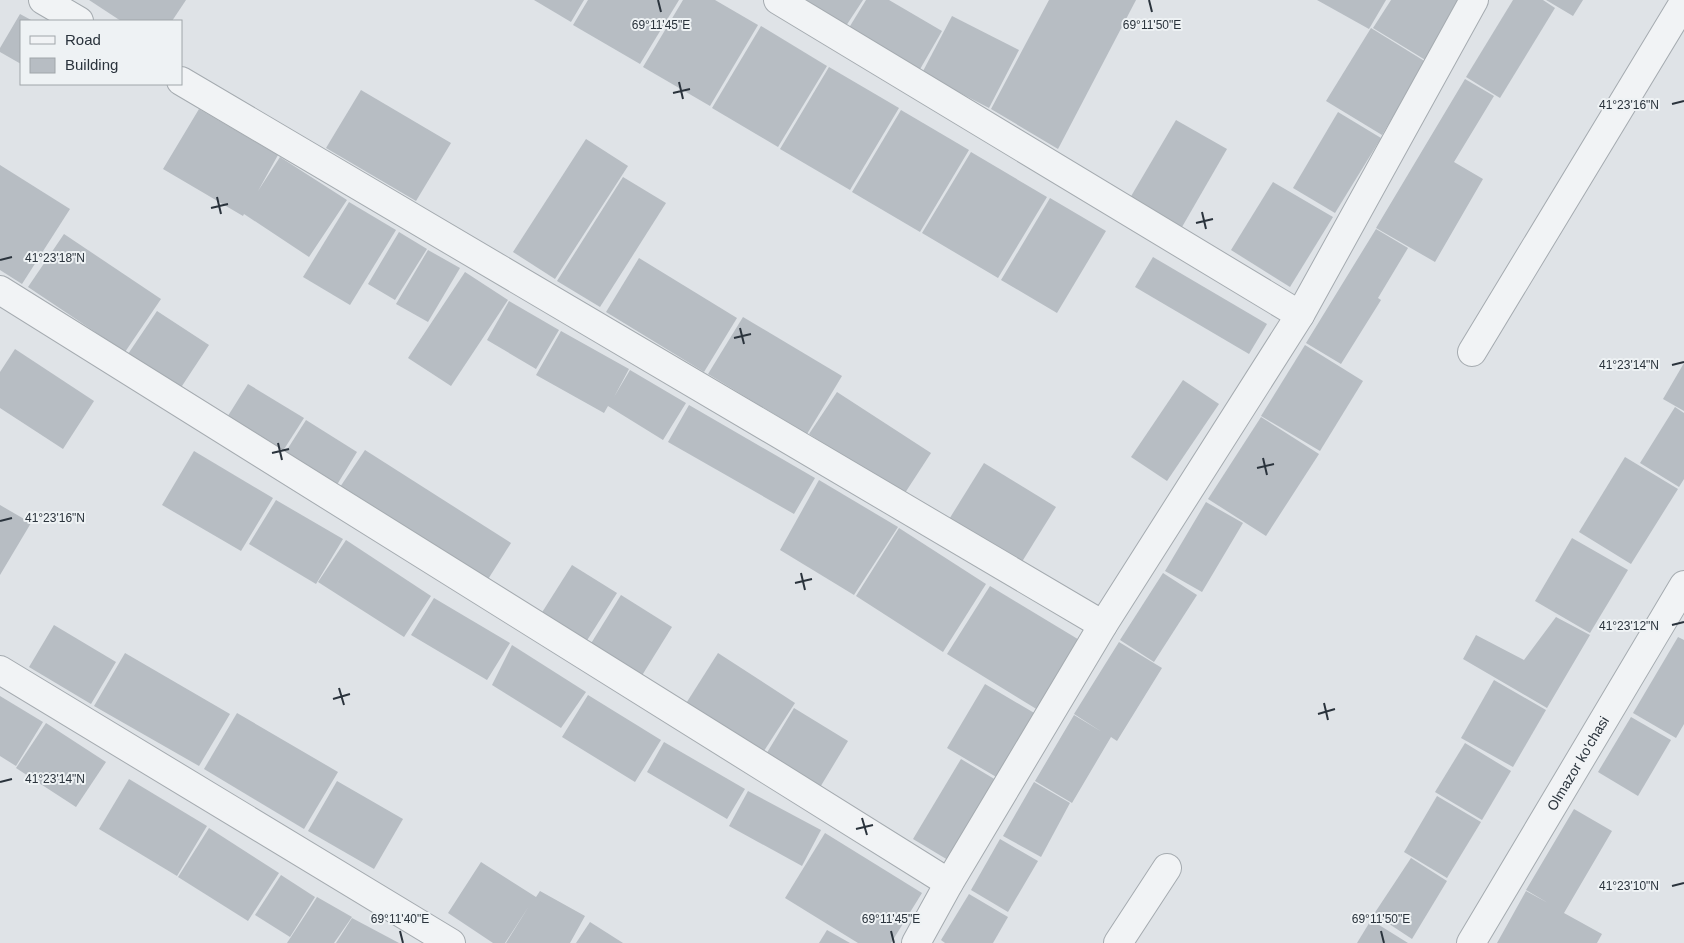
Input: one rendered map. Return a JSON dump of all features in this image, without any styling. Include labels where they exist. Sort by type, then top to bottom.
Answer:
[{"type":"street","points":[[43,0],[77,20]]},
{"type":"street","points":[[778,0],[1300,315]]},
{"type":"street","points":[[916,943],[949,883],[1103,624],[1300,315],[1474,0]]},
{"type":"street","points":[[1472,352],[1684,2]]},
{"type":"street","points":[[182,82],[1103,624]]},
{"type":"street","points":[[0,290],[949,883]]},
{"type":"street","name":"Olmazor ko'chasi","points":[[1472,943],[1684,585]]},
{"type":"street","points":[[0,670],[451,943]]},
{"type":"street","points":[[1118,943],[1167,868]]},
{"type":"building","points":[[89,0],[186,0],[173,20],[119,20]]},
{"type":"building","points":[[534,0],[584,0],[571,22]]},
{"type":"building","points":[[588,0],[679,0],[640,64],[573,25]]},
{"type":"building","points":[[683,0],[715,0],[758,25],[710,106],[643,67]]},
{"type":"building","points":[[800,0],[863,0],[844,29]]},
{"type":"building","points":[[866,0],[889,0],[942,31],[919,71],[847,31]]},
{"type":"building","points":[[1049,0],[1136,0],[1058,149],[991,109]]},
{"type":"building","points":[[1317,0],[1386,0],[1369,29]]},
{"type":"building","points":[[1391,0],[1461,0],[1427,61],[1373,28]]},
{"type":"building","points":[[1513,0],[1543,0],[1555,8],[1500,98],[1466,77]]},
{"type":"building","points":[[1546,0],[1583,0],[1573,16]]},
{"type":"building","points":[[20,14],[31,20],[20,20],[20,63],[0,52],[0,48]]},
{"type":"building","points":[[952,16],[1019,50],[989,108],[922,73]]},
{"type":"building","points":[[761,26],[827,66],[778,147],[712,108]]},
{"type":"building","points":[[1371,28],[1426,62],[1382,135],[1326,101]]},
{"type":"building","points":[[829,67],[899,108],[850,190],[780,149]]},
{"type":"building","points":[[1465,79],[1494,96],[1454,162],[1483,179],[1435,262],[1376,228]]},
{"type":"building","points":[[361,90],[451,143],[416,201],[326,148]]},
{"type":"building","points":[[199,109],[278,155],[258,191],[280,157],[347,200],[309,257],[244,214],[243,216],[163,169]]},
{"type":"building","points":[[901,110],[969,150],[920,232],[852,192]]},
{"type":"building","points":[[1338,112],[1381,138],[1335,213],[1293,188]]},
{"type":"building","points":[[1176,120],[1227,149],[1182,227],[1130,198]]},
{"type":"building","points":[[586,139],[628,166],[555,279],[513,252]]},
{"type":"building","points":[[971,152],[1047,197],[998,278],[922,233]]},
{"type":"building","points":[[0,165],[70,209],[22,284],[0,270]]},
{"type":"building","points":[[623,177],[666,203],[600,307],[557,281]]},
{"type":"building","points":[[1273,182],[1333,217],[1290,287],[1231,250]]},
{"type":"building","points":[[1050,198],[1106,231],[1057,313],[1001,280]]},
{"type":"building","points":[[349,202],[396,230],[350,305],[303,277]]},
{"type":"building","points":[[1376,229],[1408,248],[1378,298],[1381,300],[1341,364],[1306,343]]},
{"type":"building","points":[[399,232],[427,249],[395,300],[368,284]]},
{"type":"building","points":[[64,234],[161,299],[125,352],[28,287]]},
{"type":"building","points":[[428,250],[460,268],[428,322],[396,304]]},
{"type":"building","points":[[1153,257],[1267,324],[1249,354],[1135,287]]},
{"type":"building","points":[[639,258],[737,318],[704,372],[606,312]]},
{"type":"building","points":[[465,272],[508,300],[451,386],[408,358]]},
{"type":"building","points":[[509,301],[559,330],[536,369],[487,340]]},
{"type":"building","points":[[157,311],[209,345],[180,389],[128,354]]},
{"type":"building","points":[[743,317],[842,376],[807,434],[708,374]]},
{"type":"building","points":[[561,331],[629,369],[614,397],[630,370],[686,403],[663,440],[608,406],[604,413],[536,375]]},
{"type":"building","points":[[1305,345],[1363,381],[1320,451],[1261,416]]},
{"type":"building","points":[[15,349],[94,401],[63,449],[0,408],[0,372]]},
{"type":"building","points":[[1684,363],[1684,411],[1663,399]]},
{"type":"building","points":[[1183,380],[1219,404],[1167,481],[1131,457]]},
{"type":"building","points":[[248,384],[304,418],[281,454],[226,419]]},
{"type":"building","points":[[837,392],[931,453],[903,496],[809,434]]},
{"type":"building","points":[[689,405],[815,478],[794,514],[668,442]]},
{"type":"building","points":[[1675,407],[1684,413],[1684,479],[1679,487],[1640,463]]},
{"type":"building","points":[[1261,417],[1319,454],[1266,536],[1208,499]]},
{"type":"building","points":[[306,420],[357,452],[335,488],[283,456]]},
{"type":"building","points":[[365,450],[511,543],[485,584],[338,490]]},
{"type":"building","points":[[194,451],[273,498],[241,551],[162,505]]},
{"type":"building","points":[[1625,457],[1678,489],[1631,564],[1579,532]]},
{"type":"building","points":[[984,463],[1056,507],[1020,565],[948,521]]},
{"type":"building","points":[[819,480],[898,527],[854,595],[780,550]]},
{"type":"building","points":[[276,500],[343,539],[316,584],[249,544]]},
{"type":"building","points":[[1206,502],[1243,523],[1202,592],[1165,571]]},
{"type":"building","points":[[0,505],[31,523],[0,575]]},
{"type":"building","points":[[899,528],[986,584],[943,652],[856,596]]},
{"type":"building","points":[[1572,538],[1628,570],[1590,633],[1535,601]]},
{"type":"building","points":[[346,540],[431,596],[404,637],[318,582]]},
{"type":"building","points":[[572,565],[617,593],[586,642],[541,614]]},
{"type":"building","points":[[1163,573],[1197,595],[1154,662],[1120,640]]},
{"type":"building","points":[[990,586],[1081,641],[1038,710],[947,654]]},
{"type":"building","points":[[621,595],[672,627],[641,677],[590,645]]},
{"type":"building","points":[[434,598],[510,643],[487,680],[411,635]]},
{"type":"building","points":[[1556,617],[1590,635],[1547,708],[1463,659],[1476,635],[1524,660]]},
{"type":"building","points":[[54,625],[116,662],[91,704],[29,667]]},
{"type":"building","points":[[1678,637],[1684,640],[1684,724],[1676,738],[1633,713]]},
{"type":"building","points":[[1119,642],[1162,668],[1117,741],[1111,737],[1072,803],[1035,781],[1074,715],[1102,732],[1074,714]]},
{"type":"building","points":[[512,645],[586,692],[561,728],[492,685]]},
{"type":"building","points":[[125,653],[230,714],[199,766],[94,706]]},
{"type":"building","points":[[718,653],[795,703],[762,754],[685,705]]},
{"type":"building","points":[[1494,680],[1546,710],[1513,767],[1461,738]]},
{"type":"building","points":[[985,684],[1036,714],[998,778],[947,748]]},
{"type":"building","points":[[588,695],[661,740],[635,782],[562,737]]},
{"type":"building","points":[[0,696],[43,722],[16,766],[0,756]]},
{"type":"building","points":[[794,708],[848,741],[819,789],[765,756]]},
{"type":"building","points":[[237,713],[338,772],[304,829],[204,769]]},
{"type":"building","points":[[1631,717],[1671,740],[1638,796],[1598,772]]},
{"type":"building","points":[[46,723],[106,762],[76,807],[16,768]]},
{"type":"building","points":[[664,742],[745,789],[727,819],[647,772]]},
{"type":"building","points":[[1465,743],[1511,771],[1482,820],[1435,792]]},
{"type":"building","points":[[961,759],[996,780],[948,860],[913,839]]},
{"type":"building","points":[[129,779],[207,826],[177,876],[99,829]]},
{"type":"building","points":[[337,781],[403,819],[374,869],[308,831]]},
{"type":"building","points":[[1034,782],[1070,803],[1041,857],[1003,836]]},
{"type":"building","points":[[748,791],[821,830],[802,866],[729,826]]},
{"type":"building","points":[[1437,796],[1481,822],[1447,878],[1404,852]]},
{"type":"building","points":[[1574,809],[1612,831],[1564,913],[1602,934],[1597,943],[1497,943],[1526,891],[1548,903],[1526,890]]},
{"type":"building","points":[[209,828],[279,873],[248,921],[178,877]]},
{"type":"building","points":[[825,833],[922,893],[891,943],[858,943],[785,898]]},
{"type":"building","points":[[1000,839],[1038,861],[1008,912],[971,890]]},
{"type":"building","points":[[1411,858],[1447,881],[1412,939],[1374,914]]},
{"type":"building","points":[[481,862],[536,897],[540,891],[585,916],[570,943],[506,943],[529,906],[505,943],[493,943],[448,913]]},
{"type":"building","points":[[281,875],[315,897],[290,937],[255,915]]},
{"type":"building","points":[[969,894],[1008,917],[993,943],[945,943],[941,940]]},
{"type":"building","points":[[317,897],[352,917],[334,943],[287,943]]},
{"type":"building","points":[[352,918],[399,943],[336,943]]},
{"type":"building","points":[[1371,920],[1408,943],[1357,943]]},
{"type":"building","points":[[590,922],[623,943],[576,943]]},
{"type":"building","points":[[827,930],[850,943],[819,943]]}]
